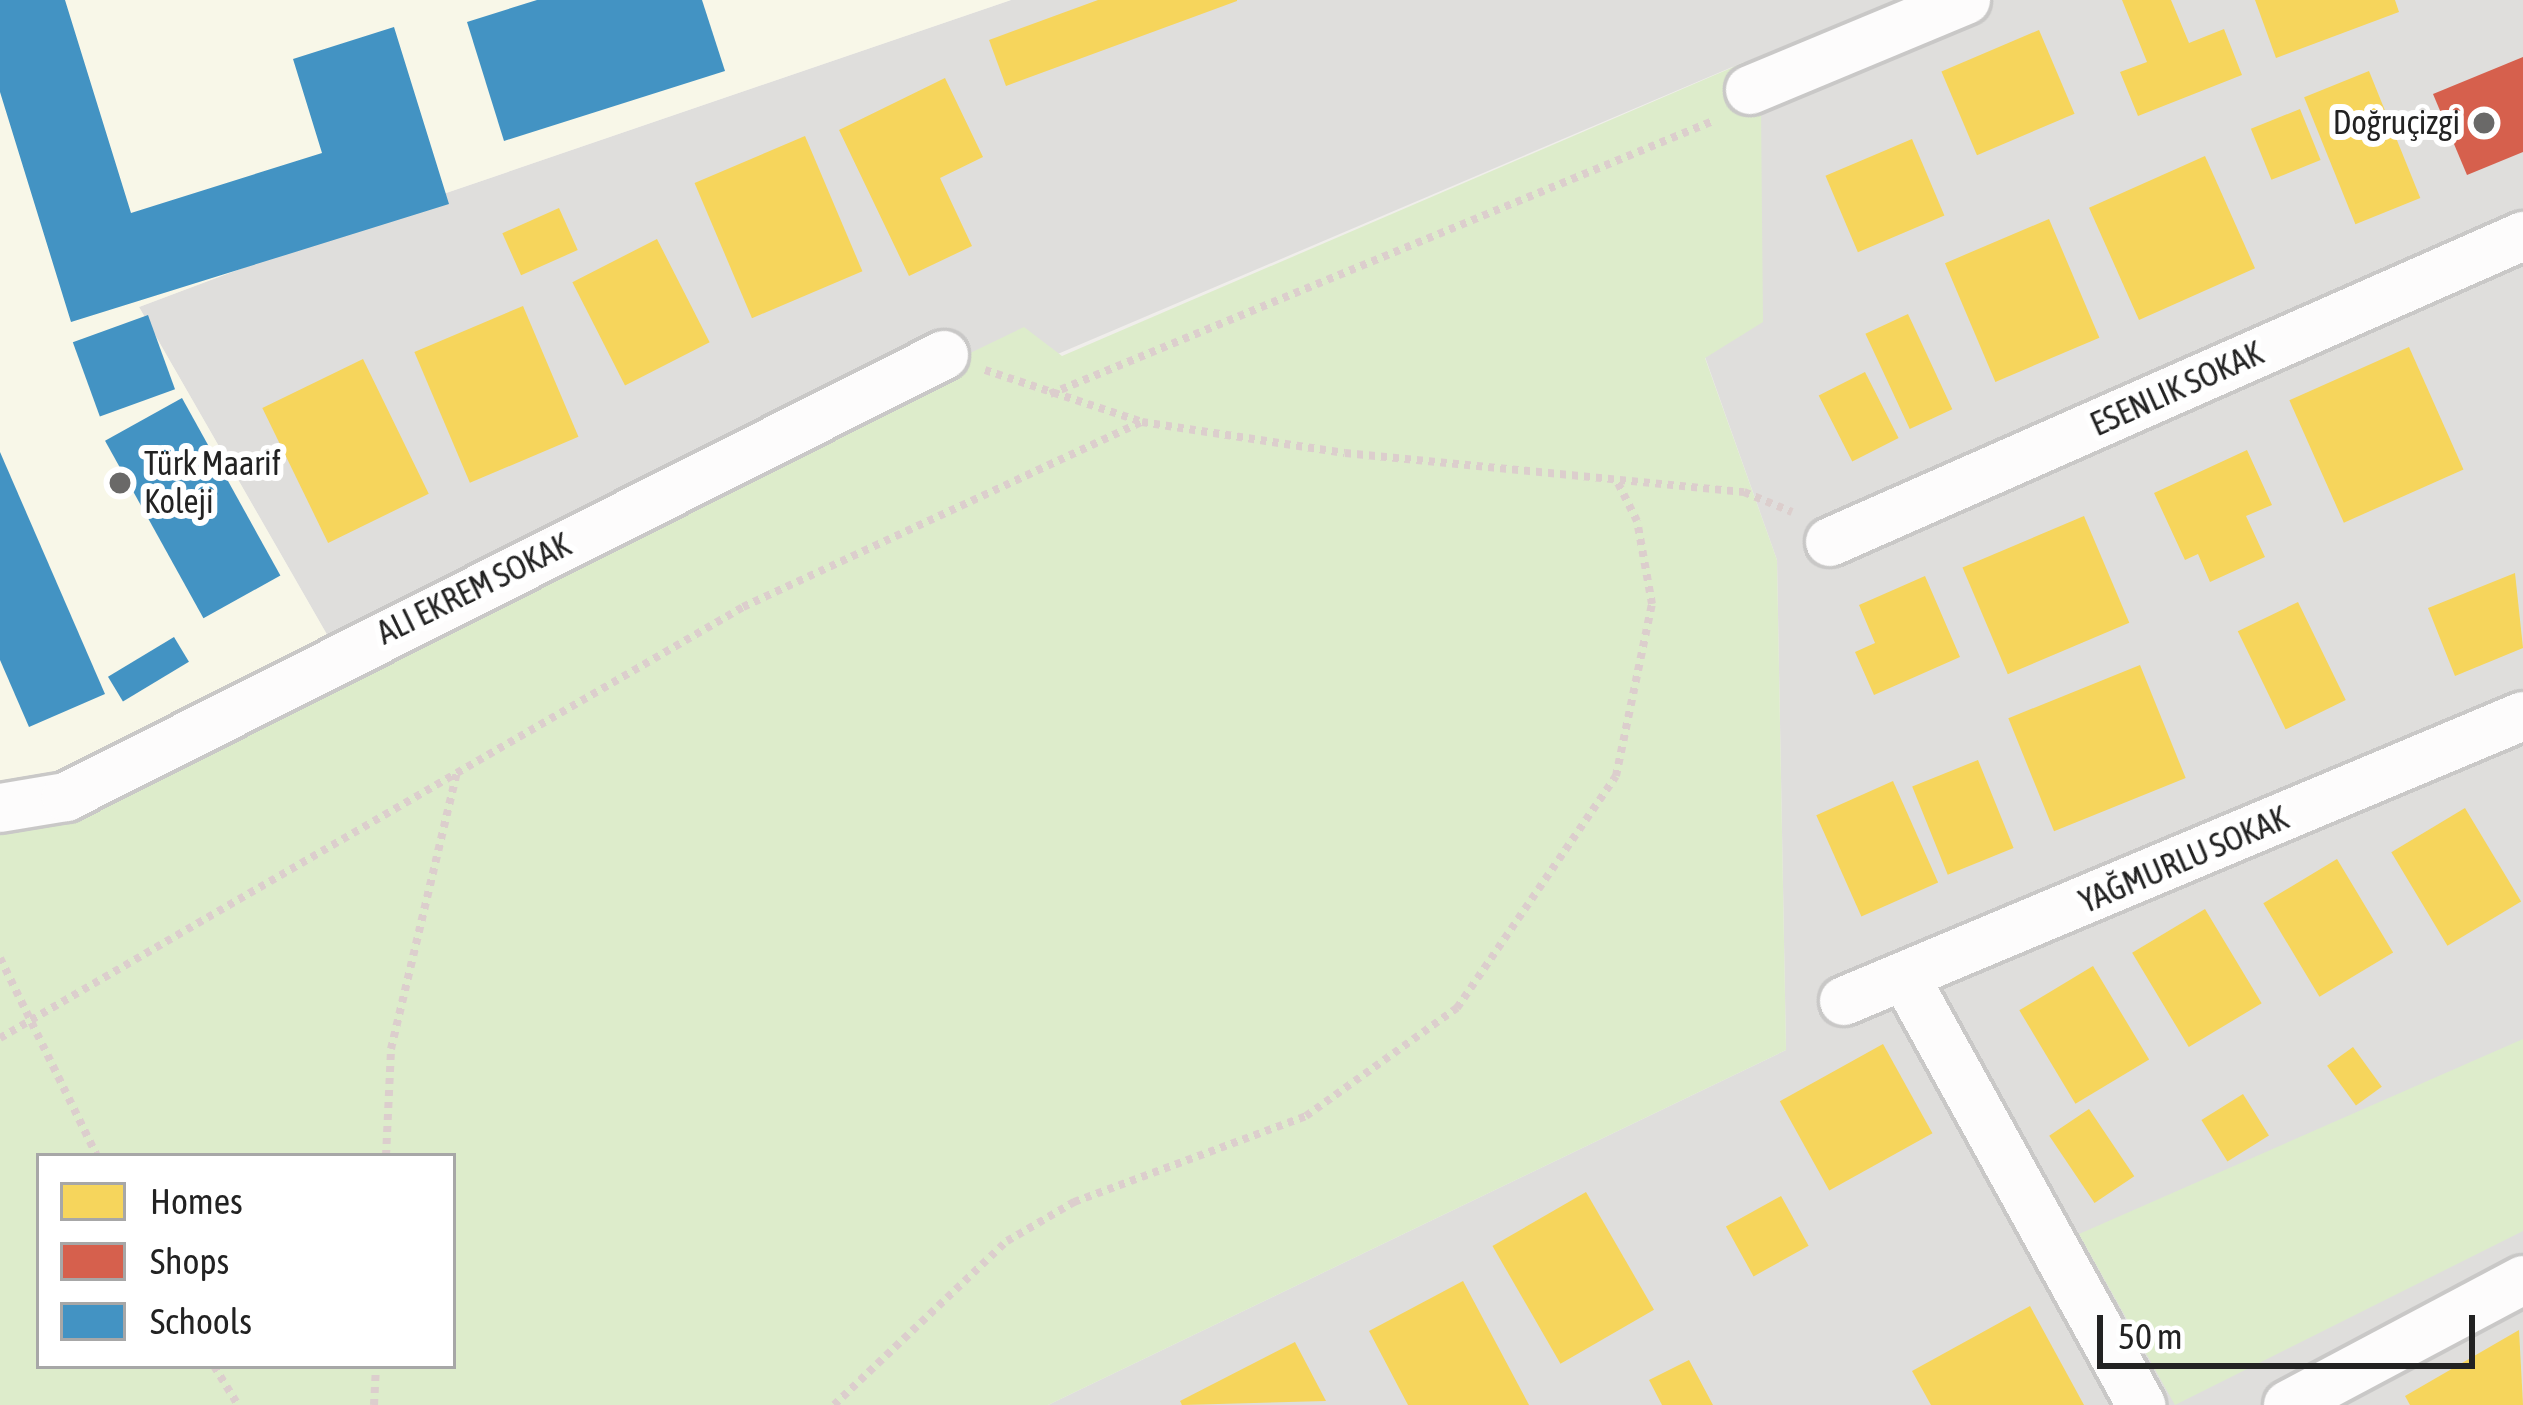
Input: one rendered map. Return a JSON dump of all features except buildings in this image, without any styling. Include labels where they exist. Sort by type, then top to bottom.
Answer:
[{"type":"street","points":[[1750,90],[1966,0]]},
{"type":"street","name":"ESENLIK SOKAK","points":[[1830,542],[2523,236]]},
{"type":"street","name":"ALI EKREM SOKAK","points":[[0,808],[65,797],[944,355]]},
{"type":"street","name":"YAĞMURLU SOKAK","points":[[1844,1001],[1906,979],[2523,716]]},
{"type":"street","points":[[1906,979],[2141,1405]]},
{"type":"street","points":[[2288,1405],[2523,1280]]},
{"type":"path","points":[[1049,394],[1706,127],[1750,90]]},
{"type":"path","points":[[944,355],[1142,422],[1744,493],[1784,505],[1830,542]]},
{"type":"path","points":[[0,1038],[743,607],[1142,422]]},
{"type":"path","points":[[834,1405],[1007,1241],[1074,1202],[1306,1116],[1457,1008],[1616,776],[1652,604],[1637,520],[1617,481]]},
{"type":"path","points":[[386,1153],[392,1049],[458,771]]},
{"type":"path","points":[[0,958],[96,1153]]},
{"type":"path","points":[[216,1369],[238,1405]]},
{"type":"path","points":[[374,1405],[376,1369]]},
{"type":"shaded area","name":"Türk Maarif Koleji","points":[[0,0],[1011,0],[405,207],[139,307],[341,659],[0,819]]},
{"type":"shaded area","points":[[1011,0],[2523,0],[2523,1405],[1048,1405],[1786,1050],[1777,560],[1705,357],[1744,62],[341,659],[139,307],[405,207]]},
{"type":"green space","points":[[1745,62],[1761,108],[1763,322],[1705,358],[1777,560],[1786,1050],[1048,1405],[0,1405],[0,819],[1024,327],[1062,356]]},
{"type":"green space","points":[[2523,1039],[2523,1231],[2175,1405],[2079,1234]]},
{"type":"place","name":"Doğruçizgi","points":[[2484,123]]},
{"type":"place","name":"Türk Maarif Koleji","points":[[120,483]]}]
